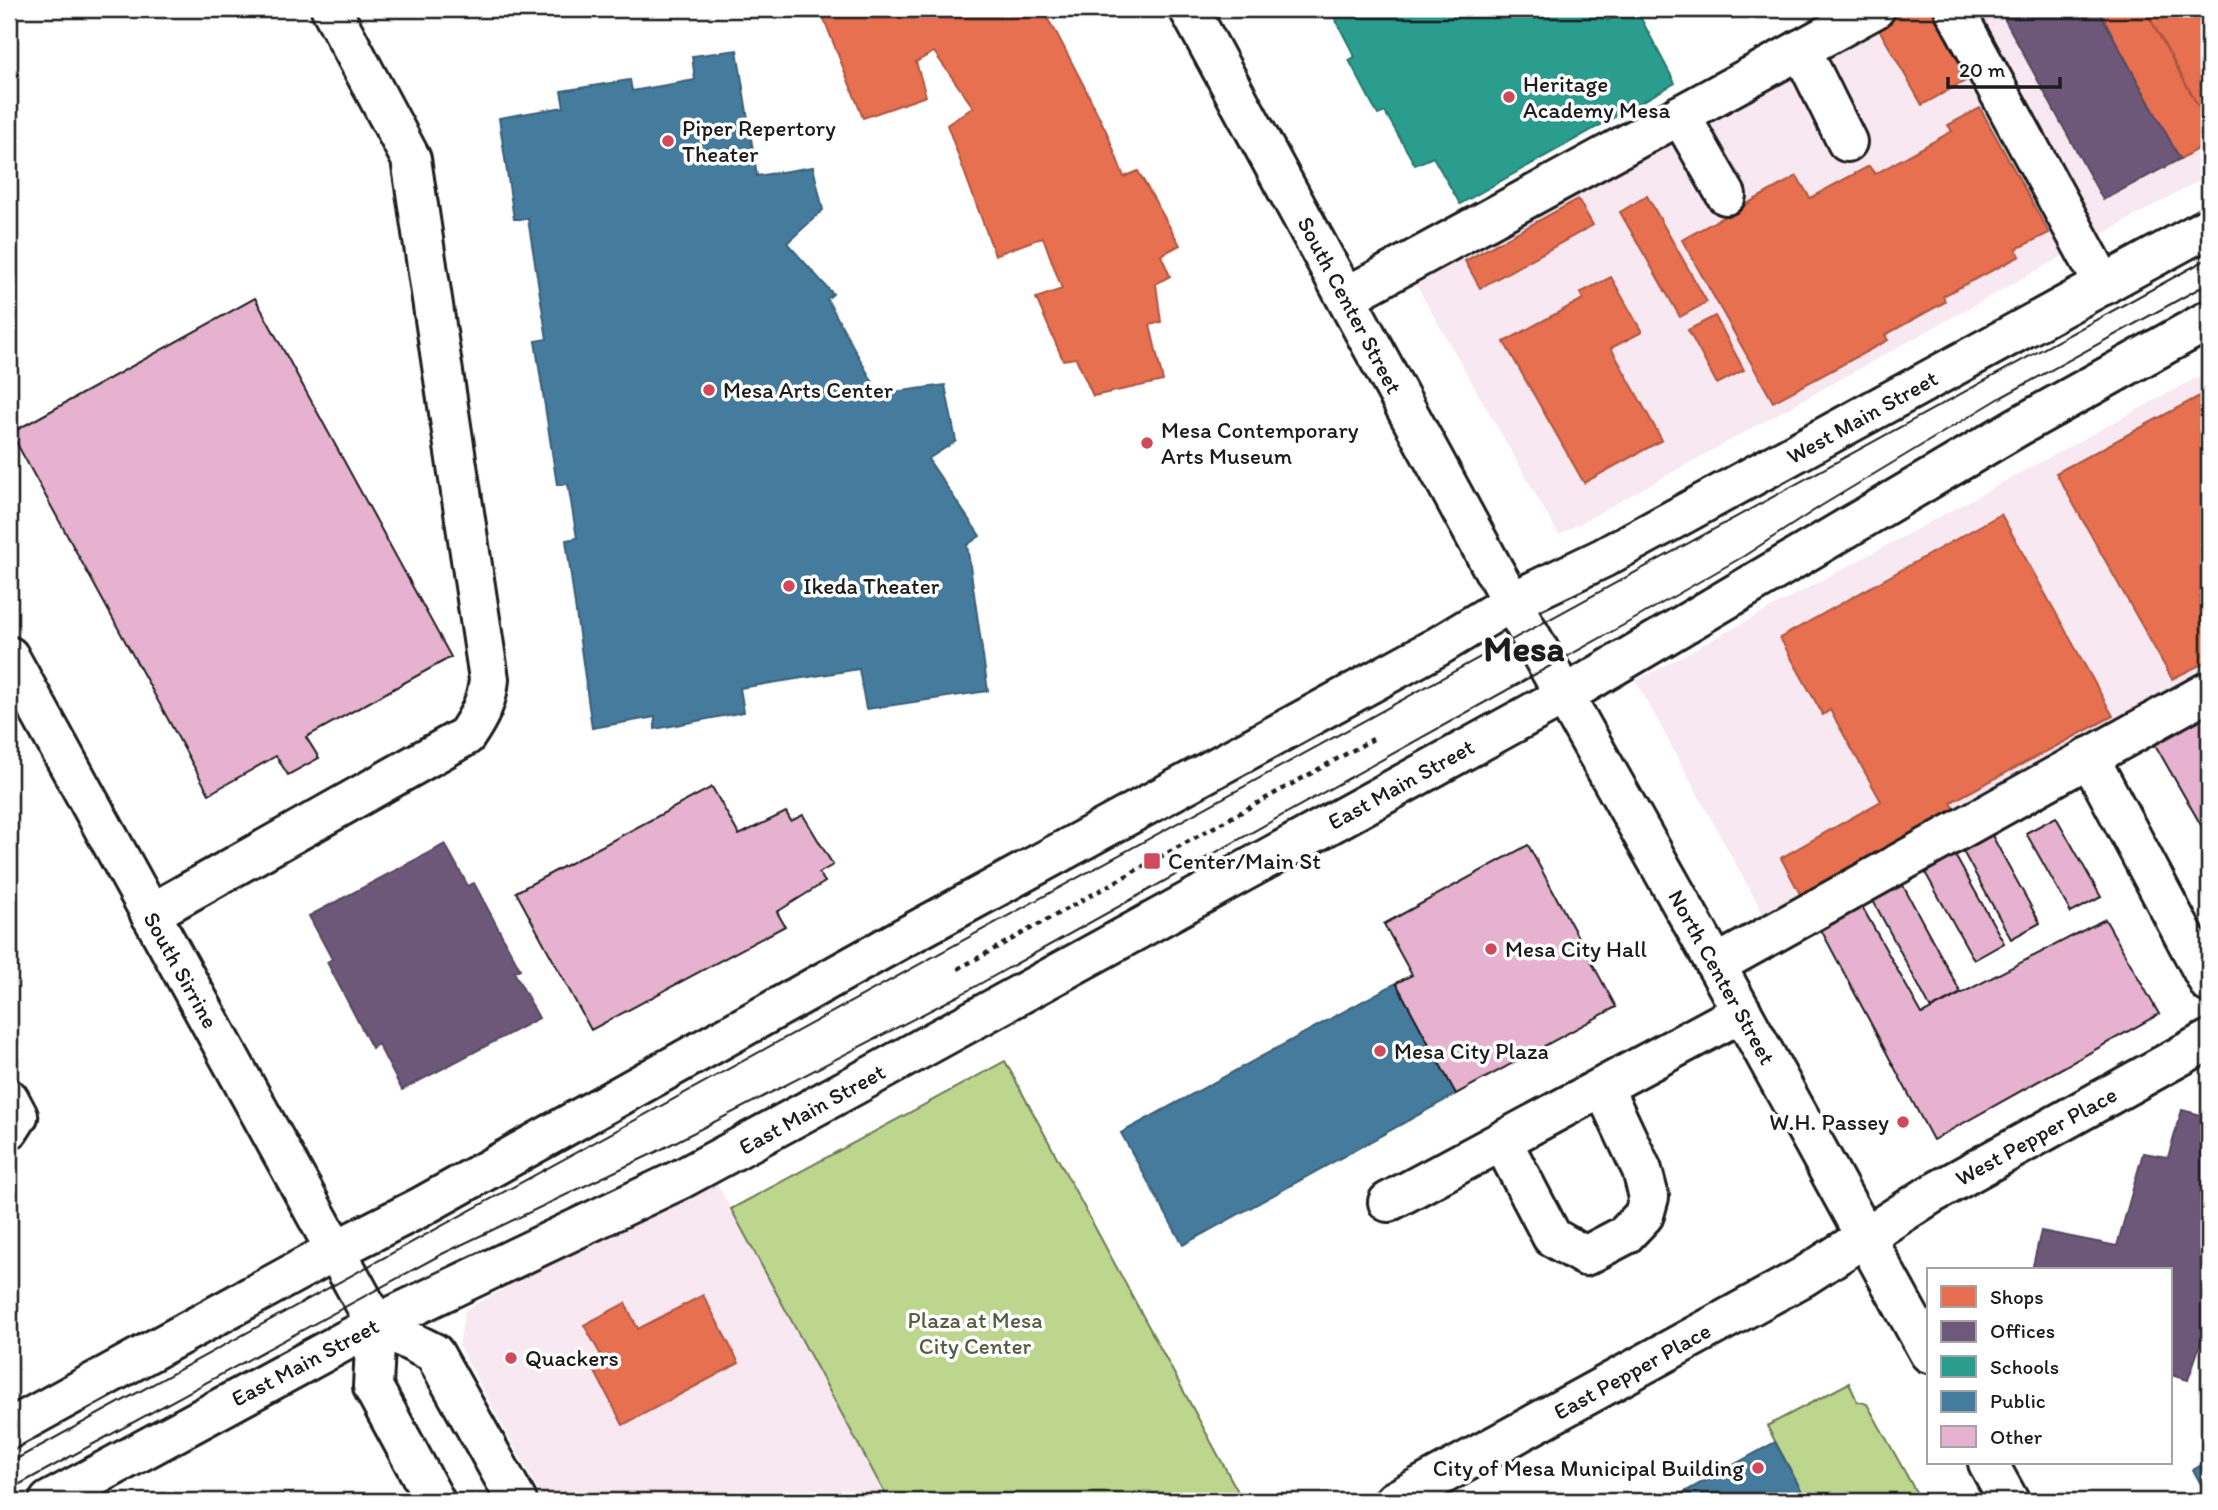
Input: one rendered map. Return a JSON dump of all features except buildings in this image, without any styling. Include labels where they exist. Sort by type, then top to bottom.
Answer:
[{"type":"main road","points":[[150,914],[466,736],[480,715],[487,697],[489,679],[411,159],[331,9]]},
{"type":"main road","name":"South Center Street","points":[[1189,9],[1513,601]]},
{"type":"main road","points":[[1346,297],[1875,9]]},
{"type":"main road","points":[[1954,9],[2104,285]]},
{"type":"main road","points":[[1801,49],[1847,142]]},
{"type":"main road","points":[[1680,115],[1726,195]]},
{"type":"main road","name":"West Main Street","points":[[1513,601],[1603,558],[2209,227]]},
{"type":"main road","points":[[1565,695],[2019,426],[2209,320]]},
{"type":"main road","points":[[9,1429],[431,1201],[912,933],[1437,647],[1513,601]]},
{"type":"main road","name":"North Center Street","points":[[1513,601],[1927,1349]]},
{"type":"main road","name":"South Sirrine","points":[[9,656],[376,1324]]},
{"type":"main road","points":[[1716,965],[2209,691]]},
{"type":"main road","name":"East Main Street","points":[[49,1501],[376,1324],[706,1166],[1565,695]]},
{"type":"main road","points":[[2089,757],[2209,982]]},
{"type":"main road","points":[[1388,1202],[1742,1012]]},
{"type":"main road","name":"West Pepper Place","points":[[1866,1236],[1930,1195],[2209,1040]]},
{"type":"main road","points":[[1502,1141],[1552,1237],[1585,1256],[1625,1235],[1644,1215],[1649,1197],[1642,1170],[1603,1087]]},
{"type":"main road","points":[[9,1099],[18,1116],[9,1130]]},
{"type":"main road","name":"East Pepper Place","points":[[1394,1501],[1804,1277],[1866,1236]]},
{"type":"main road","points":[[435,1501],[373,1387],[376,1324],[434,1353],[517,1501]]},
{"type":"main road","points":[[1989,1464],[2009,1501]]},
{"type":"path","points":[[958,969],[1373,739]]},
{"type":"shaded area","points":[[1866,9],[2209,9],[2209,175],[1559,535],[1403,262]]},
{"type":"shaded area","points":[[2209,371],[2209,696],[1775,936],[1636,681]]},
{"type":"shaded area","points":[[713,1176],[889,1501],[544,1501],[459,1346],[465,1310]]},
{"type":"green space","name":"Plaza at Mesa City Center","points":[[1005,1061],[1243,1501],[889,1501],[731,1209]]},
{"type":"green space","points":[[1849,1383],[1857,1401],[1867,1404],[1921,1501],[1807,1501],[1767,1426]]},
{"type":"tram line","points":[[9,1463],[2209,258]]},
{"type":"tram line","points":[[9,1490],[442,1254],[656,1152],[960,995],[1638,617],[1744,556],[1821,506],[2000,398],[2209,283]]},
{"type":"place","name":"Heritage Academy Mesa","points":[[1509,97]]},
{"type":"place","name":"Piper Repertory Theater","points":[[668,141]]},
{"type":"place","name":"Mesa Arts Center","points":[[709,390]]},
{"type":"place","name":"Mesa Contemporary Arts Museum","points":[[1147,443]]},
{"type":"place","name":"Ikeda Theater","points":[[789,586]]},
{"type":"place","name":"Center/Main St","points":[[1152,861]]},
{"type":"place","name":"Mesa City Hall","points":[[1491,949]]},
{"type":"place","name":"Mesa City Plaza","points":[[1380,1051]]},
{"type":"place","name":"W.H. Passey","points":[[1903,1122]]},
{"type":"place","name":"Quackers","points":[[511,1358]]},
{"type":"place","name":"City of Mesa Municipal Building","points":[[1758,1468]]},
{"type":"district","name":"Mesa","points":[[1524,648]]}]
